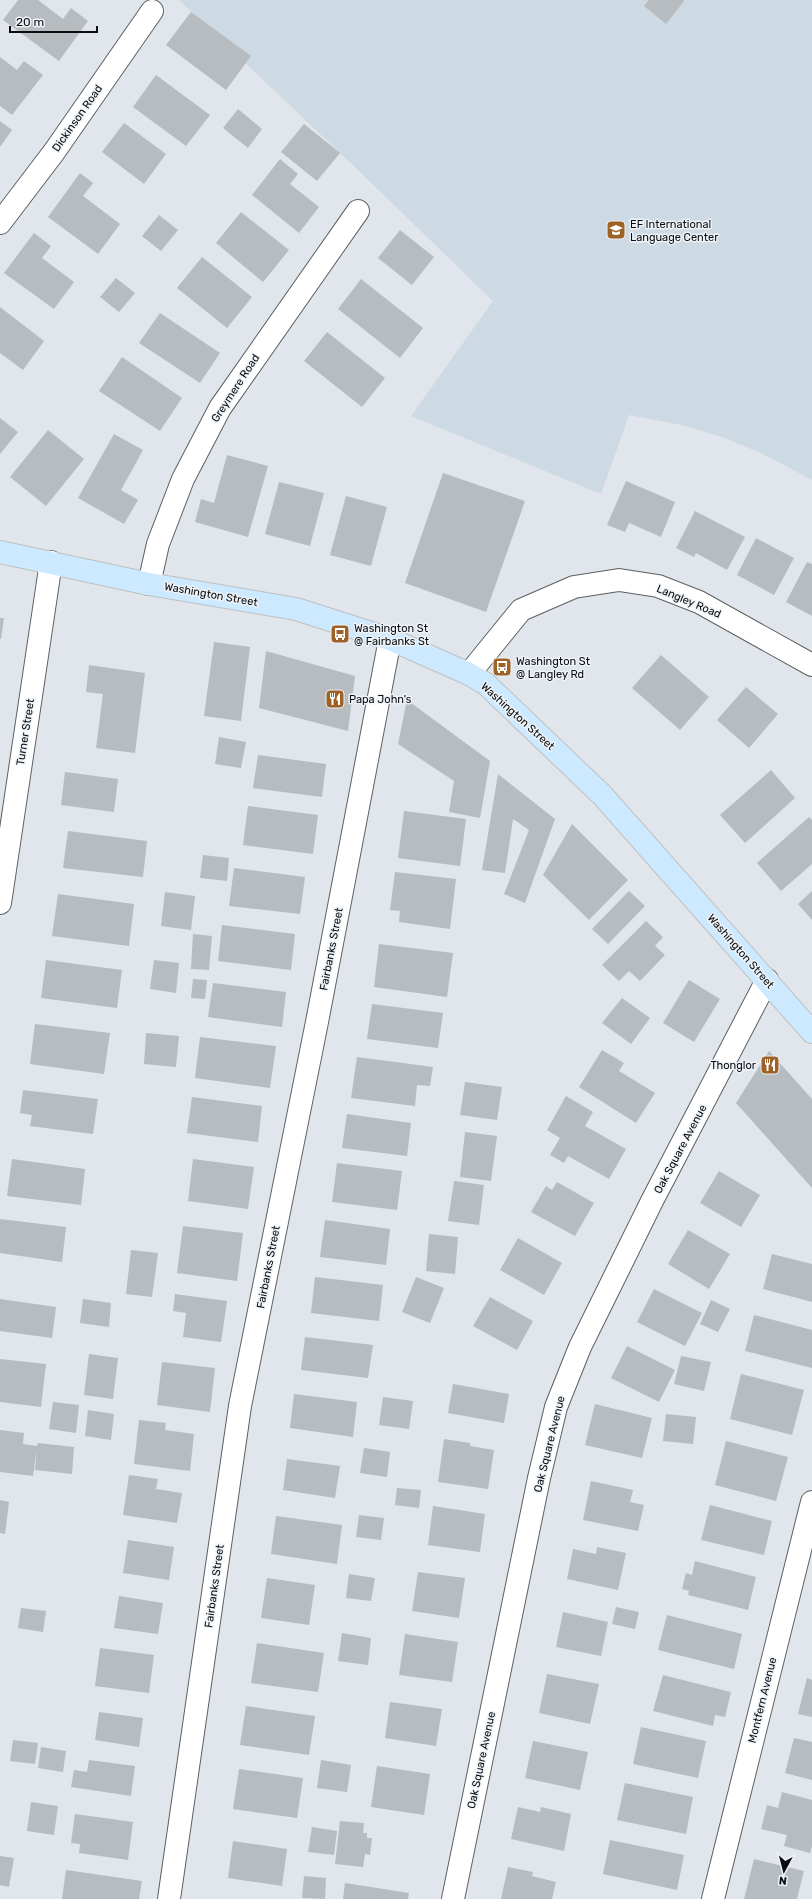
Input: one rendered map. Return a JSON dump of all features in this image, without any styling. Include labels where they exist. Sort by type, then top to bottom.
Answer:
[{"type":"main road","name":"Washington Street","points":[[0,552],[149,584],[296,609],[390,639],[469,674],[486,684],[602,795],[812,1032]]},
{"type":"street","name":"Dickinson Road","points":[[0,223],[54,152],[152,11]]},
{"type":"street","name":"Greymere Road","points":[[149,584],[158,544],[183,479],[220,408],[358,211]]},
{"type":"street","name":"Turner Street","points":[[0,903],[51,562]]},
{"type":"street","name":"Langley Road","points":[[469,674],[521,610],[574,587],[619,580],[658,586],[699,602],[812,665]]},
{"type":"street","name":"Fairbanks Street","points":[[169,1899],[240,1406],[314,1037],[390,639]]},
{"type":"street","name":"Oak Square Avenue","points":[[453,1899],[539,1478],[556,1407],[586,1334],[652,1201],[767,980]]},
{"type":"street","name":"Montfern Avenue","points":[[713,1899],[812,1502]]},
{"type":"shaded area","name":"EF International Language Center","points":[[179,0],[812,0],[812,480],[761,453],[722,437],[681,425],[629,415],[601,494],[411,416],[493,301]]},
{"type":"building","points":[[18,0],[38,0],[63,19],[71,8],[88,21],[59,61],[3,20]]},
{"type":"building","points":[[649,0],[684,1],[666,24],[644,6]]},
{"type":"building","points":[[191,12],[251,56],[226,90],[166,45]]},
{"type":"building","points":[[0,57],[17,70],[24,61],[43,75],[12,115],[0,106]]},
{"type":"building","points":[[156,75],[210,115],[186,146],[133,107]]},
{"type":"building","points":[[238,109],[262,129],[248,148],[223,128]]},
{"type":"building","points":[[0,121],[12,130],[0,147]]},
{"type":"building","points":[[124,123],[166,154],[144,184],[102,152]]},
{"type":"building","points":[[304,124],[340,153],[317,181],[281,152]]},
{"type":"building","points":[[280,159],[298,174],[290,184],[319,207],[299,233],[252,195]]},
{"type":"building","points":[[80,173],[93,183],[83,196],[120,224],[98,254],[48,217]]},
{"type":"building","points":[[241,212],[289,250],[263,282],[216,243]]},
{"type":"building","points":[[159,215],[178,230],[161,251],[142,236]]},
{"type":"building","points":[[400,230],[434,257],[412,285],[378,258]]},
{"type":"building","points":[[34,233],[51,246],[42,258],[74,282],[54,309],[4,273]]},
{"type":"building","points":[[202,257],[252,297],[227,328],[177,288]]},
{"type":"building","points":[[116,278],[135,293],[119,312],[100,297]]},
{"type":"building","points":[[361,279],[423,328],[400,358],[338,309]]},
{"type":"building","points":[[0,307],[44,341],[23,370],[0,353]]},
{"type":"building","points":[[160,313],[220,353],[200,383],[139,343]]},
{"type":"building","points":[[327,332],[385,378],[362,407],[304,361]]},
{"type":"building","points":[[122,357],[182,398],[160,431],[99,391]]},
{"type":"building","points":[[0,418],[18,432],[0,454]]},
{"type":"building","points":[[48,430],[84,459],[46,506],[10,477]]},
{"type":"building","points":[[114,434],[143,450],[121,490],[138,500],[124,524],[78,498]]},
{"type":"building","points":[[227,455],[268,466],[248,537],[195,522],[201,499],[214,503]]},
{"type":"building","points":[[443,473],[525,501],[486,612],[405,583]]},
{"type":"building","points":[[626,481],[675,502],[661,537],[629,523],[625,532],[607,525]]},
{"type":"building","points":[[279,482],[324,493],[310,546],[265,534]]},
{"type":"building","points":[[346,496],[387,507],[371,566],[330,555]]},
{"type":"building","points":[[695,511],[745,537],[727,570],[696,553],[694,557],[676,548]]},
{"type":"building","points":[[756,538],[794,558],[774,595],[737,575]]},
{"type":"building","points":[[807,562],[812,564],[812,616],[786,602]]},
{"type":"building","points":[[0,618],[4,618],[1,639],[0,639]]},
{"type":"building","points":[[214,642],[250,647],[241,721],[204,716]]},
{"type":"building","points":[[266,651],[355,676],[348,731],[259,708]]},
{"type":"building","points":[[661,655],[709,697],[680,730],[632,688]]},
{"type":"building","points":[[89,665],[145,673],[135,753],[96,748],[103,694],[86,692]]},
{"type":"building","points":[[746,687],[778,714],[749,748],[717,720]]},
{"type":"building","points":[[407,700],[490,761],[480,818],[449,812],[454,781],[398,744]]},
{"type":"building","points":[[219,737],[246,742],[241,768],[215,764]]},
{"type":"building","points":[[258,755],[326,764],[322,797],[253,788]]},
{"type":"building","points":[[771,770],[795,798],[745,843],[720,815]]},
{"type":"building","points":[[65,772],[118,779],[114,812],[61,805]]},
{"type":"building","points":[[498,774],[555,819],[525,903],[504,894],[529,830],[513,819],[505,873],[482,870]]},
{"type":"building","points":[[248,806],[318,815],[313,854],[243,845]]},
{"type":"building","points":[[404,811],[466,819],[460,866],[398,858]]},
{"type":"building","points":[[809,817],[812,820],[812,864],[781,891],[757,863]]},
{"type":"building","points":[[572,824],[628,880],[589,920],[543,875]]},
{"type":"building","points":[[68,831],[147,841],[143,877],[63,868]]},
{"type":"building","points":[[203,855],[229,858],[227,881],[200,878]]},
{"type":"building","points":[[234,868],[305,877],[300,914],[229,906]]},
{"type":"building","points":[[395,872],[456,879],[450,929],[399,922],[400,911],[390,910]]},
{"type":"building","points":[[629,891],[645,906],[608,944],[592,929]]},
{"type":"building","points":[[812,891],[812,920],[798,904]]},
{"type":"building","points":[[165,892],[195,896],[191,930],[161,926]]},
{"type":"building","points":[[58,894],[134,904],[129,946],[52,936]]},
{"type":"building","points":[[646,921],[663,937],[655,946],[665,955],[640,981],[629,971],[619,981],[602,965]]},
{"type":"building","points":[[222,925],[295,934],[291,970],[218,961]]},
{"type":"building","points":[[193,934],[212,936],[209,970],[191,969]]},
{"type":"building","points":[[379,944],[453,953],[447,997],[374,987]]},
{"type":"building","points":[[46,960],[122,970],[117,1008],[41,998]]},
{"type":"building","points":[[154,960],[179,963],[176,993],[150,989]]},
{"type":"building","points":[[193,979],[207,980],[205,999],[191,998]]},
{"type":"building","points":[[689,980],[720,999],[694,1042],[663,1023]]},
{"type":"building","points":[[213,983],[286,992],[282,1027],[208,1017]]},
{"type":"building","points":[[622,998],[650,1018],[631,1044],[602,1023]]},
{"type":"building","points":[[372,1004],[443,1013],[438,1048],[367,1039]]},
{"type":"building","points":[[35,1024],[110,1033],[104,1074],[30,1064]]},
{"type":"building","points":[[146,1033],[179,1036],[176,1067],[144,1064]]},
{"type":"building","points":[[200,1037],[276,1046],[270,1088],[195,1078]]},
{"type":"building","points":[[602,1050],[624,1063],[619,1071],[655,1093],[636,1123],[579,1087]]},
{"type":"building","points":[[769,1051],[812,1099],[812,1188],[736,1103]]},
{"type":"building","points":[[357,1057],[433,1067],[430,1086],[417,1085],[415,1106],[351,1098]]},
{"type":"building","points":[[465,1082],[502,1087],[497,1120],[460,1115]]},
{"type":"building","points":[[23,1090],[98,1099],[93,1134],[30,1126],[32,1115],[20,1113]]},
{"type":"building","points":[[566,1096],[593,1112],[585,1126],[626,1149],[609,1179],[568,1156],[564,1163],[550,1155],[560,1138],[547,1130]]},
{"type":"building","points":[[192,1097],[262,1106],[258,1142],[187,1133]]},
{"type":"building","points":[[347,1114],[411,1123],[407,1156],[342,1148]]},
{"type":"building","points":[[465,1132],[497,1136],[491,1181],[460,1177]]},
{"type":"building","points":[[12,1159],[85,1169],[81,1205],[7,1196]]},
{"type":"building","points":[[193,1159],[254,1167],[248,1209],[188,1201]]},
{"type":"building","points":[[337,1163],[402,1171],[397,1210],[332,1202]]},
{"type":"building","points":[[719,1171],[760,1195],[741,1227],[700,1203]]},
{"type":"building","points":[[454,1181],[484,1185],[479,1225],[448,1221]]},
{"type":"building","points":[[557,1182],[594,1203],[575,1236],[531,1212],[546,1186],[552,1190]]},
{"type":"building","points":[[0,1219],[66,1227],[62,1262],[0,1253]]},
{"type":"building","points":[[325,1220],[390,1229],[386,1265],[320,1257]]},
{"type":"building","points":[[183,1226],[243,1233],[237,1281],[177,1273]]},
{"type":"building","points":[[688,1230],[730,1254],[709,1289],[668,1264]]},
{"type":"building","points":[[429,1234],[458,1237],[455,1274],[426,1271]]},
{"type":"building","points":[[518,1238],[562,1263],[544,1295],[500,1270]]},
{"type":"building","points":[[131,1250],[158,1253],[152,1297],[126,1294]]},
{"type":"building","points":[[772,1254],[812,1264],[812,1302],[763,1289]]},
{"type":"building","points":[[315,1277],[383,1285],[379,1321],[311,1313]]},
{"type":"building","points":[[416,1277],[444,1288],[430,1323],[402,1312]]},
{"type":"building","points":[[654,1289],[702,1313],[685,1346],[637,1322]]},
{"type":"building","points":[[175,1294],[227,1301],[221,1342],[183,1337],[186,1313],[173,1311]]},
{"type":"building","points":[[490,1297],[533,1321],[517,1350],[473,1326]]},
{"type":"building","points":[[0,1299],[56,1307],[52,1338],[0,1331]]},
{"type":"building","points":[[83,1299],[111,1303],[109,1327],[80,1323]]},
{"type":"building","points":[[711,1300],[730,1309],[718,1332],[700,1324]]},
{"type":"building","points":[[754,1315],[812,1330],[812,1368],[745,1351]]},
{"type":"building","points":[[305,1337],[373,1345],[368,1378],[301,1370]]},
{"type":"building","points":[[627,1346],[675,1370],[659,1402],[611,1378]]},
{"type":"building","points":[[89,1354],[118,1358],[113,1399],[84,1395]]},
{"type":"building","points":[[681,1356],[711,1362],[704,1391],[674,1384]]},
{"type":"building","points":[[0,1359],[46,1364],[41,1407],[0,1402]]},
{"type":"building","points":[[162,1362],[215,1368],[210,1412],[157,1405]]},
{"type":"building","points":[[741,1374],[804,1390],[792,1435],[730,1419]]},
{"type":"building","points":[[453,1384],[509,1394],[504,1423],[448,1413]]},
{"type":"building","points":[[294,1394],[357,1402],[353,1437],[290,1428]]},
{"type":"building","points":[[383,1397],[413,1401],[409,1429],[379,1425]]},
{"type":"building","points":[[53,1402],[79,1405],[76,1433],[49,1429]]},
{"type":"building","points":[[595,1404],[652,1418],[642,1458],[585,1445]]},
{"type":"building","points":[[88,1410],[114,1414],[111,1440],[85,1436]]},
{"type":"building","points":[[666,1414],[696,1417],[693,1444],[663,1441]]},
{"type":"building","points":[[139,1420],[166,1423],[165,1430],[194,1434],[190,1471],[134,1464]]},
{"type":"building","points":[[0,1430],[24,1433],[23,1444],[37,1446],[38,1443],[74,1447],[72,1474],[35,1470],[37,1448],[33,1476],[0,1472]]},
{"type":"building","points":[[444,1439],[470,1443],[470,1446],[494,1450],[488,1489],[438,1482]]},
{"type":"building","points":[[726,1441],[788,1457],[776,1501],[715,1485]]},
{"type":"building","points":[[364,1448],[390,1452],[387,1477],[360,1473]]},
{"type":"building","points":[[287,1459],[340,1466],[335,1498],[283,1490]]},
{"type":"building","points":[[129,1475],[158,1479],[156,1489],[182,1493],[177,1523],[123,1515]]},
{"type":"building","points":[[591,1481],[633,1490],[630,1502],[644,1505],[638,1531],[583,1520]]},
{"type":"building","points":[[397,1488],[421,1490],[419,1508],[395,1505]]},
{"type":"building","points":[[0,1500],[9,1502],[5,1534],[0,1533]]},
{"type":"building","points":[[710,1505],[772,1521],[764,1555],[701,1540]]},
{"type":"building","points":[[433,1506],[485,1514],[480,1552],[428,1545]]},
{"type":"building","points":[[359,1515],[384,1518],[381,1540],[356,1537]]},
{"type":"building","points":[[276,1516],[342,1525],[337,1564],[271,1554]]},
{"type":"building","points":[[128,1540],[174,1547],[169,1580],[123,1573]]},
{"type":"building","points":[[597,1547],[626,1553],[618,1590],[567,1579],[573,1549],[596,1554]]},
{"type":"building","points":[[695,1561],[756,1577],[748,1610],[688,1595],[689,1591],[682,1589],[686,1573],[692,1575]]},
{"type":"building","points":[[418,1572],[465,1578],[459,1618],[412,1611]]},
{"type":"building","points":[[349,1574],[375,1578],[371,1601],[346,1598]]},
{"type":"building","points":[[267,1578],[315,1585],[309,1625],[261,1618]]},
{"type":"building","points":[[119,1596],[163,1603],[158,1634],[114,1628]]},
{"type":"building","points":[[616,1607],[639,1612],[635,1629],[612,1624]]},
{"type":"building","points":[[21,1608],[46,1611],[43,1632],[18,1628]]},
{"type":"building","points":[[563,1612],[608,1622],[601,1656],[556,1647]]},
{"type":"building","points":[[667,1615],[742,1634],[734,1669],[658,1650]]},
{"type":"building","points":[[342,1633],[371,1638],[368,1665],[338,1661]]},
{"type":"building","points":[[405,1634],[458,1642],[452,1682],[399,1675]]},
{"type":"building","points":[[257,1643],[324,1653],[318,1692],[251,1683]]},
{"type":"building","points":[[100,1648],[154,1655],[149,1693],[95,1686]]},
{"type":"building","points":[[547,1674],[599,1684],[590,1724],[539,1713]]},
{"type":"building","points":[[663,1675],[731,1692],[725,1717],[715,1715],[713,1726],[653,1711]]},
{"type":"building","points":[[807,1678],[812,1680],[812,1717],[798,1714]]},
{"type":"building","points":[[390,1702],[442,1709],[436,1746],[385,1738]]},
{"type":"building","points":[[246,1706],[315,1716],[309,1755],[240,1745]]},
{"type":"building","points":[[99,1712],[143,1718],[139,1747],[95,1740]]},
{"type":"building","points":[[641,1727],[706,1741],[698,1778],[633,1764]]},
{"type":"building","points":[[794,1738],[812,1742],[812,1780],[785,1773]]},
{"type":"building","points":[[13,1740],[38,1743],[35,1764],[10,1761]]},
{"type":"building","points":[[533,1741],[588,1752],[580,1790],[525,1778]]},
{"type":"building","points":[[41,1747],[66,1751],[63,1772],[38,1768]]},
{"type":"building","points":[[89,1760],[135,1766],[131,1796],[71,1787],[74,1770],[87,1772]]},
{"type":"building","points":[[321,1760],[351,1765],[347,1792],[317,1788]]},
{"type":"building","points":[[377,1766],[430,1774],[424,1815],[371,1807]]},
{"type":"building","points":[[239,1769],[303,1778],[297,1818],[233,1809]]},
{"type":"building","points":[[625,1783],[693,1797],[686,1834],[617,1820]]},
{"type":"building","points":[[782,1792],[812,1800],[812,1846],[810,1853],[784,1846],[787,1835],[761,1829],[767,1805],[778,1808]]},
{"type":"building","points":[[31,1802],[58,1806],[54,1835],[27,1831]]},
{"type":"building","points":[[518,1807],[540,1812],[541,1807],[571,1814],[564,1851],[511,1839]]},
{"type":"building","points":[[75,1814],[133,1822],[128,1860],[79,1853],[80,1844],[71,1843]]},
{"type":"building","points":[[340,1821],[364,1823],[363,1833],[367,1833],[367,1838],[372,1838],[370,1855],[365,1854],[363,1867],[335,1864]]},
{"type":"building","points":[[312,1827],[337,1831],[334,1855],[308,1852]]},
{"type":"building","points":[[610,1840],[684,1855],[677,1890],[603,1874]]},
{"type":"building","points":[[233,1841],[287,1849],[282,1886],[228,1878]]},
{"type":"building","points":[[0,1856],[14,1858],[9,1887],[0,1885]]},
{"type":"building","points":[[754,1859],[804,1871],[797,1899],[744,1899]]},
{"type":"building","points":[[508,1867],[533,1872],[532,1876],[556,1882],[552,1899],[501,1899]]},
{"type":"building","points":[[66,1870],[142,1881],[139,1899],[62,1899]]},
{"type":"building","points":[[304,1876],[326,1878],[325,1899],[302,1898]]},
{"type":"building","points":[[345,1883],[409,1893],[408,1899],[343,1899]]},
{"type":"place","name":"EF International Language Center","points":[[616,230]]},
{"type":"place","name":"Washington St @ Fairbanks St","points":[[340,634]]},
{"type":"place","name":"Washington St @ Langley Rd","points":[[502,667]]},
{"type":"place","name":"Papa John's","points":[[335,699]]},
{"type":"place","name":"Thonglor","points":[[770,1065]]}]
